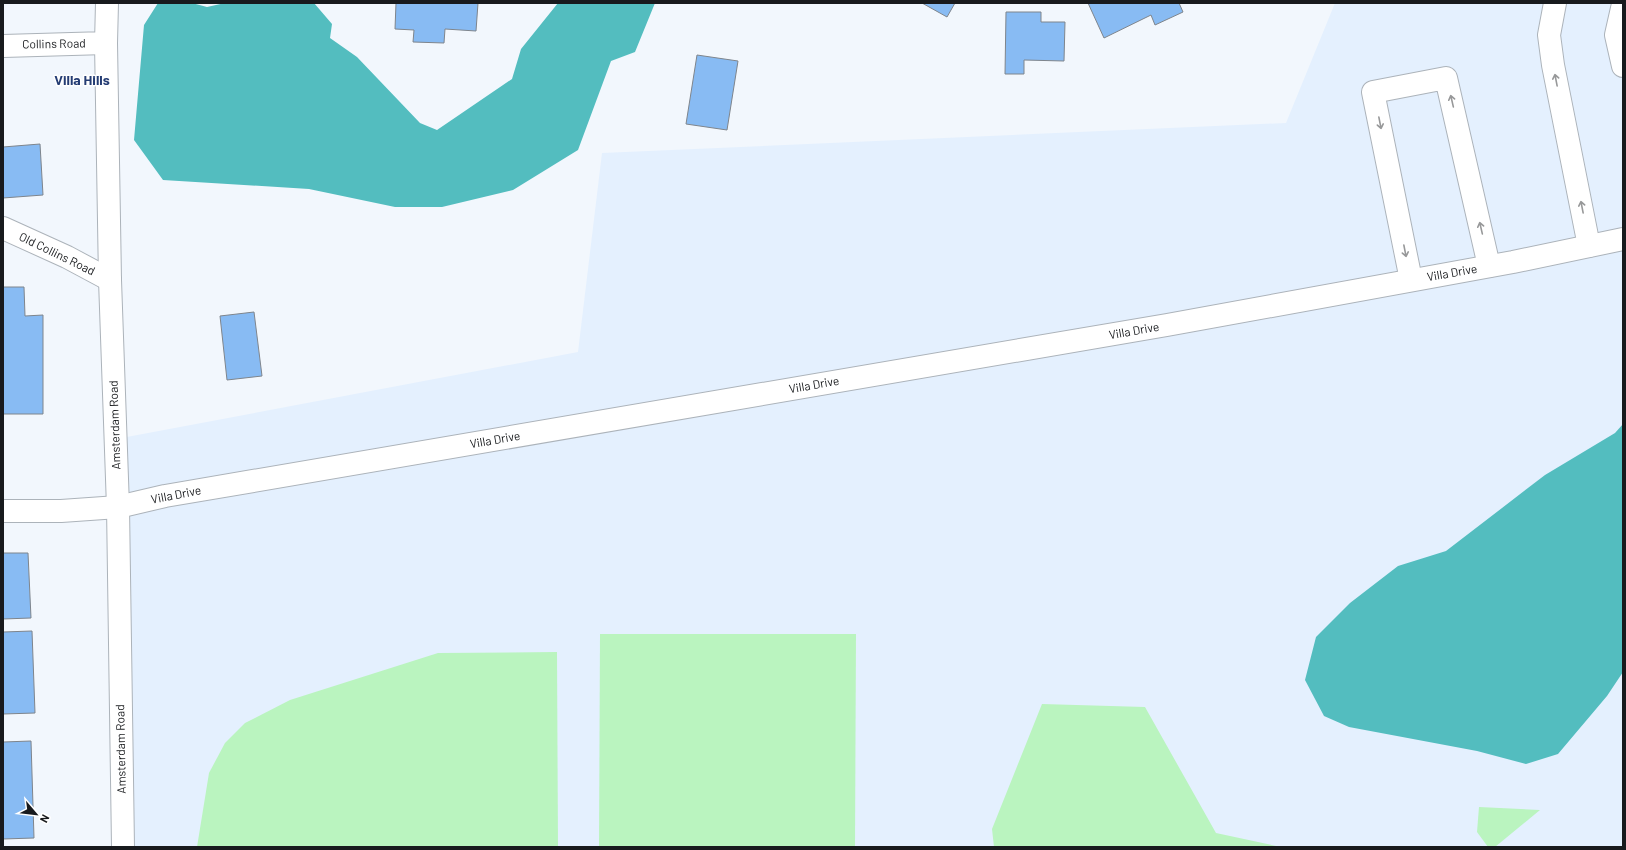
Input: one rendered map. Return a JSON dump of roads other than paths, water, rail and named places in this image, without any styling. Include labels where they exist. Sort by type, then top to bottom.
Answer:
[{"type":"street","name":"Amsterdam Road","points":[[107,3],[106,43],[110,280],[118,507],[123,847]]},
{"type":"street","points":[[1555,3],[1549,35],[1550,42],[1590,246]]},
{"type":"street","points":[[1623,4],[1616,35],[1623,66]]},
{"type":"street","name":"Collins Road","points":[[3,46],[51,43],[106,43]]},
{"type":"street","points":[[1411,280],[1374,92],[1446,78],[1489,266]]},
{"type":"street","name":"Old Collins Road","points":[[3,228],[67,257],[110,280]]},
{"type":"street","name":"Villa Drive","points":[[3,511],[61,511],[118,507],[166,496],[1167,325],[1489,266],[1623,239]]},
{"type":"water","points":[[158,3],[192,3],[207,7],[225,3],[314,3],[332,24],[330,38],[357,57],[420,123],[437,130],[512,79],[521,49],[558,3],[655,3],[635,52],[611,61],[578,150],[513,190],[442,207],[395,207],[309,189],[163,180],[134,140],[144,25]]},
{"type":"water","points":[[1623,424],[1623,672],[1607,696],[1558,754],[1526,764],[1477,751],[1349,727],[1324,716],[1305,680],[1316,637],[1350,603],[1398,566],[1446,551],[1545,475],[1615,433]]},
{"type":"district","name":"Villa Hills","points":[[82,80]]}]
